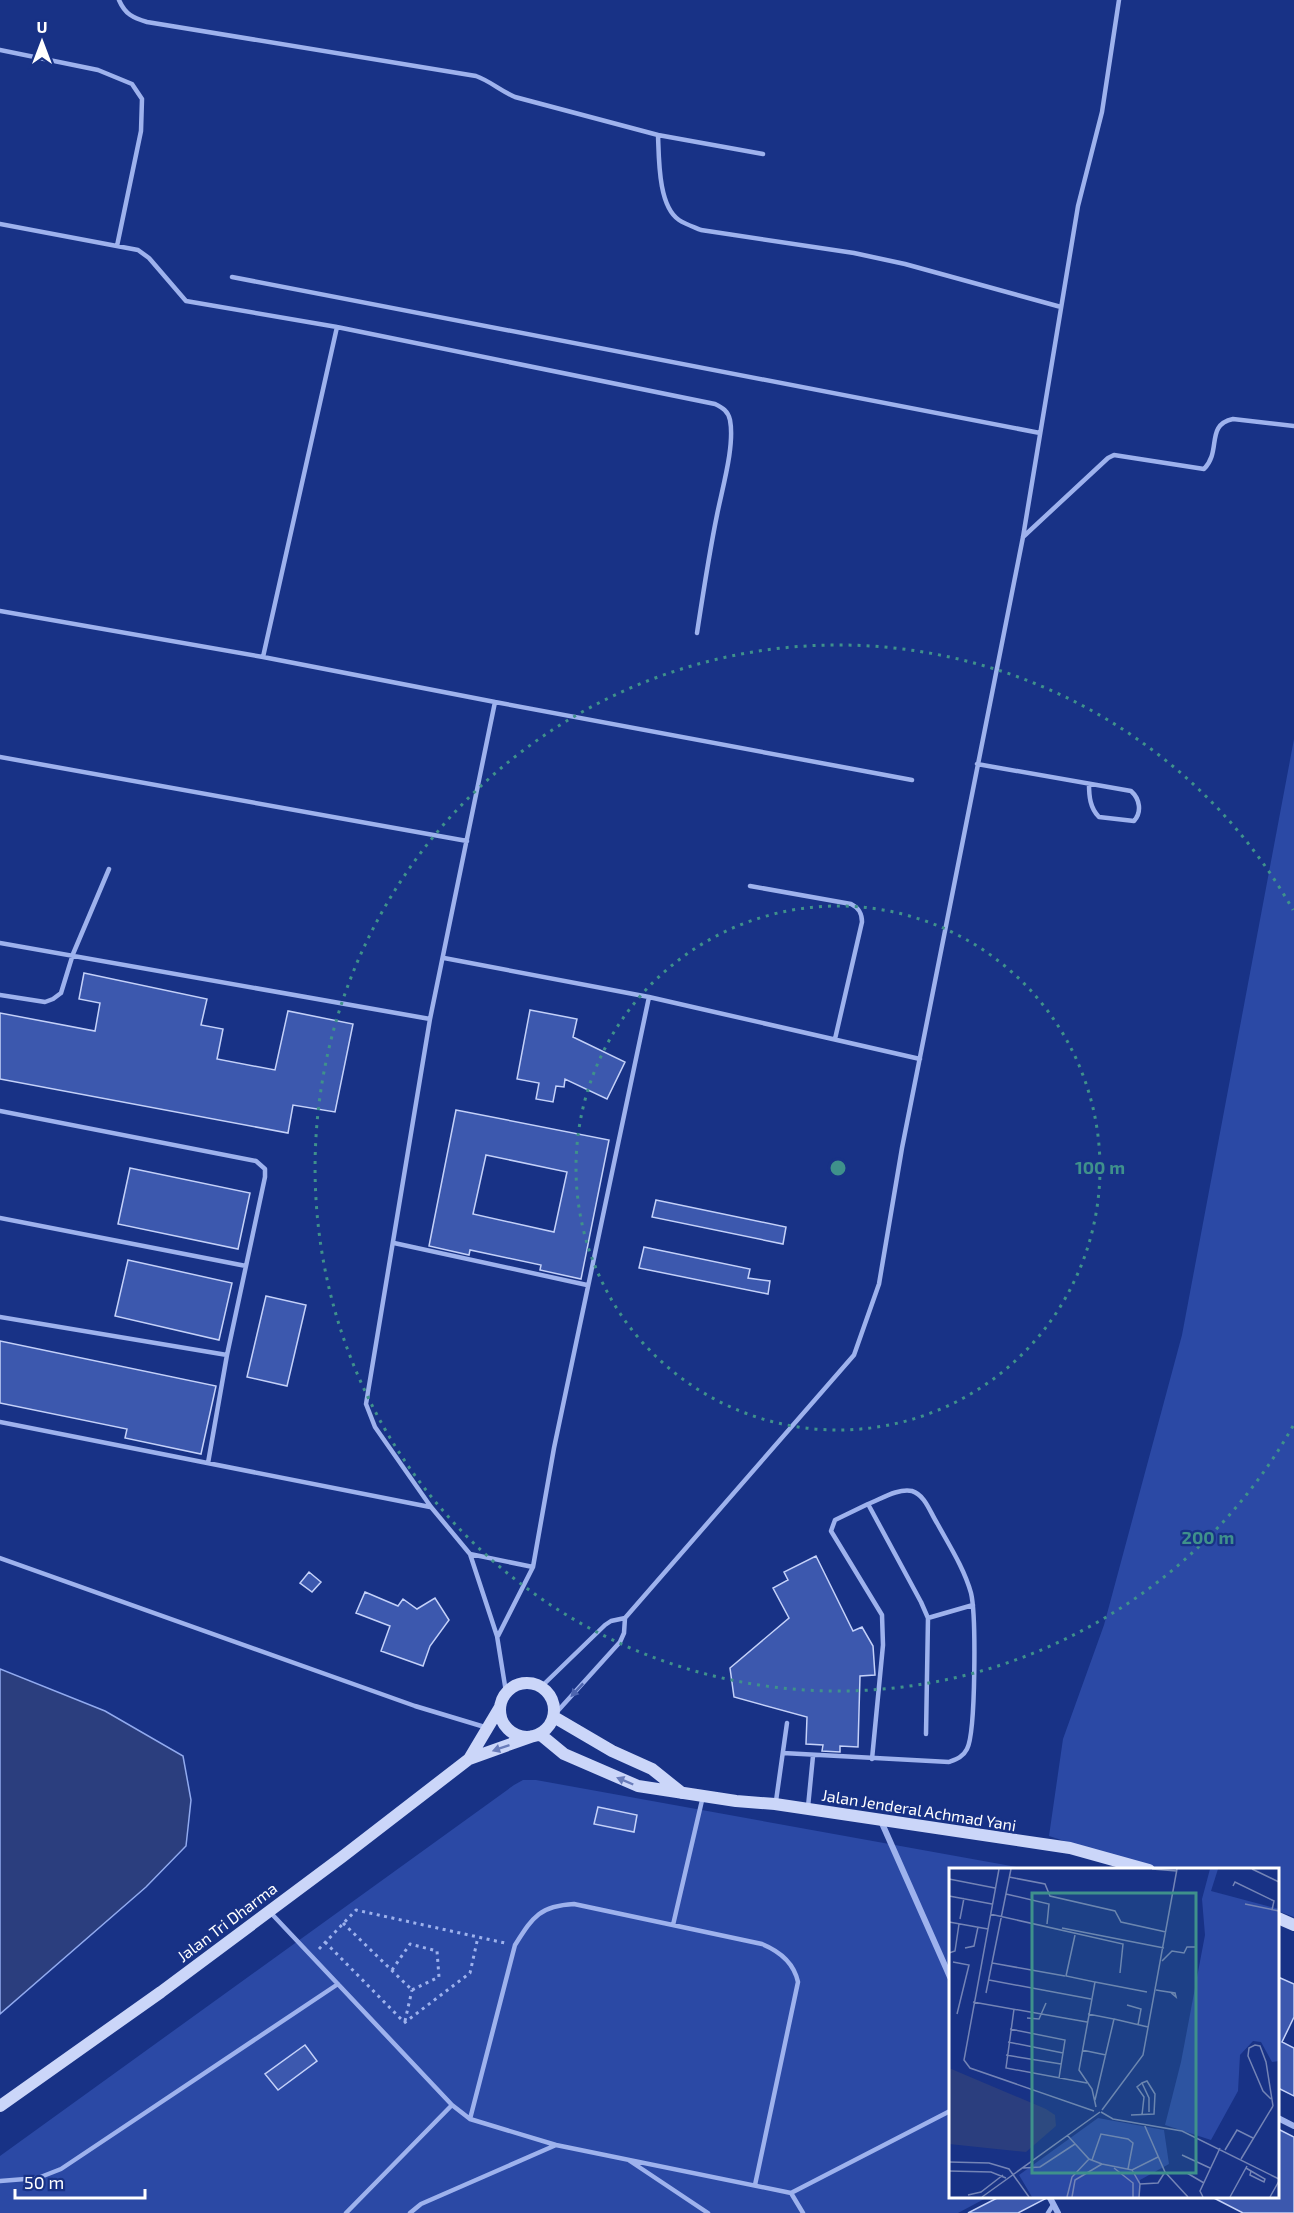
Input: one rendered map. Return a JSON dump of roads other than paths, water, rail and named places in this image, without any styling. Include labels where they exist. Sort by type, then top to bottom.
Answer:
[{"type":"main road","points":[[519,1683],[535,1683],[542,1686],[552,1698],[554,1715],[537,1736],[516,1735],[503,1723],[500,1707],[506,1692],[519,1683]]},
{"type":"main road","name":"Jalan Tri Dharma","points":[[469,1759],[500,1707]]},
{"type":"main road","points":[[554,1715],[612,1752],[652,1769],[682,1793]]},
{"type":"main road","name":"Jalan Tri Dharma","points":[[0,2106],[161,1992],[469,1759],[537,1736]]},
{"type":"main road","name":"Jalan Jenderal Achmad Yani","points":[[537,1736],[564,1754],[638,1786],[1070,1848],[1145,1868]]},
{"type":"main road","points":[[1279,1918],[1294,1925]]},
{"type":"street","points":[[881,1821],[949,1973]]},
{"type":"street","points":[[1279,2118],[1294,2126]]},
{"type":"street","points":[[1050,2198],[1058,2213]]},
{"type":"lane","points":[[119,0],[129,15],[147,22],[476,76],[488,80],[514,97],[658,135],[763,154]]},
{"type":"lane","points":[[554,1715],[620,1642],[626,1618],[854,1355],[879,1284],[902,1148],[1023,537],[1078,206],[1102,112],[1119,0]]},
{"type":"lane","points":[[0,50],[98,70],[132,84],[142,99],[141,131],[117,246]]},
{"type":"lane","points":[[658,135],[660,178],[666,204],[678,220],[701,230],[854,253],[905,264],[1062,307]]},
{"type":"lane","points":[[0,224],[138,250],[149,258],[186,301],[337,327],[715,404],[725,410],[730,418],[731,430],[727,468],[697,633]]},
{"type":"lane","points":[[232,277],[1040,433]]},
{"type":"lane","points":[[263,657],[337,327]]},
{"type":"lane","points":[[1023,537],[1103,461],[1114,455],[1204,469],[1211,462],[1218,428],[1223,421],[1233,419],[1294,426]]},
{"type":"lane","points":[[0,611],[263,657],[912,780]]},
{"type":"lane","points":[[495,702],[430,1019],[366,1404],[375,1427],[431,1507],[470,1554],[497,1636],[506,1692]]},
{"type":"lane","points":[[0,757],[467,841]]},
{"type":"lane","points":[[977,764],[1059,777],[1089,783],[1133,792],[1140,807],[1137,818],[1134,821],[1099,817],[1089,799],[1089,783]]},
{"type":"lane","points":[[0,995],[45,1002],[61,993],[73,954],[109,869]]},
{"type":"lane","points":[[750,886],[850,904],[862,915],[835,1039]]},
{"type":"lane","points":[[0,943],[73,954],[430,1019]]},
{"type":"lane","points":[[444,958],[649,997],[920,1059]]},
{"type":"lane","points":[[497,1636],[533,1567],[587,1285],[649,997]]},
{"type":"lane","points":[[0,1111],[256,1161],[265,1169],[266,1177],[227,1355],[208,1463]]},
{"type":"lane","points":[[0,1218],[246,1266]]},
{"type":"lane","points":[[394,1243],[587,1285]]},
{"type":"lane","points":[[0,1317],[227,1355]]},
{"type":"lane","points":[[0,1422],[431,1507]]},
{"type":"lane","points":[[783,1753],[813,1756],[872,1759],[949,1762],[961,1758],[968,1748],[971,1730],[975,1634],[970,1591],[958,1561],[922,1497],[908,1491],[899,1491],[835,1520],[831,1531],[882,1615],[883,1645],[872,1759]]},
{"type":"lane","points":[[868,1504],[928,1618],[926,1734]]},
{"type":"lane","points":[[470,1554],[533,1567]]},
{"type":"lane","points":[[0,1558],[415,1706],[488,1728]]},
{"type":"lane","points":[[928,1618],[973,1605]]},
{"type":"lane","points":[[542,1686],[605,1625],[611,1621],[626,1618]]},
{"type":"lane","points":[[775,1804],[787,1723]]},
{"type":"lane","points":[[807,1810],[813,1756]]},
{"type":"lane","points":[[673,1925],[703,1796]]},
{"type":"lane","points":[[470,2119],[515,1945],[533,1918],[541,1911],[558,1905],[574,1904],[768,1946],[785,1958],[798,1982],[755,2185]]},
{"type":"lane","points":[[269,1911],[452,2105],[470,2119],[556,2145],[791,2193],[949,2112]]},
{"type":"lane","points":[[0,2181],[38,2178],[61,2169],[338,1984]]},
{"type":"lane","points":[[346,2213],[452,2105]]},
{"type":"lane","points":[[410,2213],[424,2203],[556,2145]]},
{"type":"lane","points":[[629,2160],[708,2213]]},
{"type":"lane","points":[[791,2193],[802,2213]]},
{"type":"lane","points":[[1048,2213],[1053,2205]]}]
